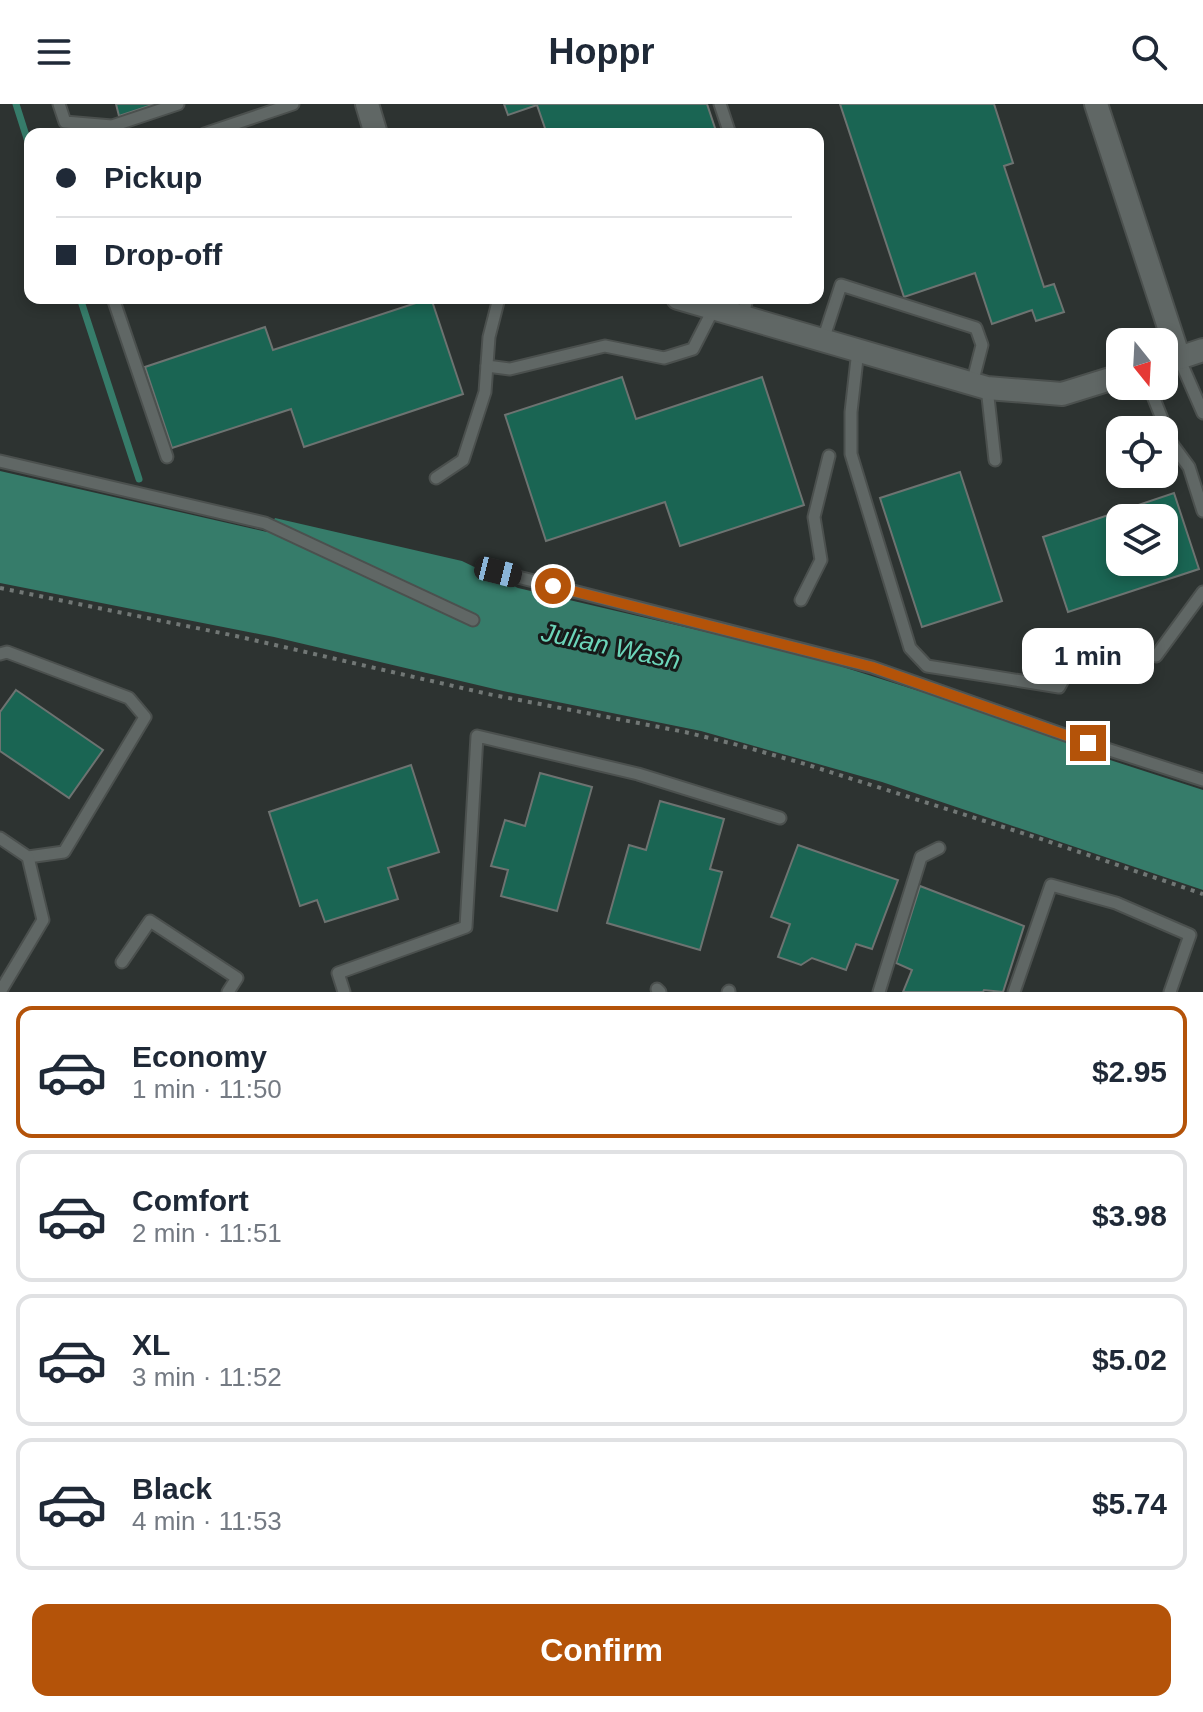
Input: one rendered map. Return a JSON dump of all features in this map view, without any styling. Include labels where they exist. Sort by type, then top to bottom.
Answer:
[{"type":"street","points":[[367,104],[374,128]]},
{"type":"street","points":[[1096,104],[1162,328]]},
{"type":"street","points":[[700,304],[714,308],[745,307],[823,340],[980,386],[1062,394],[1106,380]]},
{"type":"street","points":[[1178,358],[1203,350]]},
{"type":"lane","points":[[59,104],[65,122],[112,126],[178,104]]},
{"type":"lane","points":[[222,128],[293,104]]},
{"type":"lane","points":[[720,104],[728,128]]},
{"type":"lane","points":[[823,340],[841,285],[976,328],[982,345],[980,386],[995,460]]},
{"type":"lane","points":[[115,304],[167,457]]},
{"type":"lane","points":[[436,478],[463,460],[485,392],[489,337],[497,304]]},
{"type":"lane","points":[[487,366],[510,369],[605,346],[664,358],[693,349],[714,308]]},
{"type":"lane","points":[[858,350],[851,412],[851,454],[910,648],[927,666],[1059,687],[1069,669]]},
{"type":"lane","points":[[1178,370],[1203,413]]},
{"type":"lane","points":[[1155,400],[1172,444],[1189,467],[1203,511]]},
{"type":"lane","points":[[801,600],[821,560],[814,517],[829,456]]},
{"type":"lane","points":[[0,461],[265,523],[473,620]]},
{"type":"lane","points":[[498,572],[872,667],[1203,780]]},
{"type":"lane","points":[[1156,656],[1203,592]]},
{"type":"lane","points":[[0,654],[7,652],[129,698],[145,717],[64,852],[28,857],[0,838]]},
{"type":"lane","points":[[344,992],[338,973],[466,927],[477,736],[638,774],[780,818]]},
{"type":"lane","points":[[879,992],[921,857],[939,848]]},
{"type":"lane","points":[[0,992],[43,920],[28,857]]},
{"type":"lane","points":[[1014,992],[1051,885],[1116,903],[1190,935],[1170,992]]},
{"type":"lane","points":[[122,962],[150,921],[237,978],[228,992]]},
{"type":"path","points":[[0,588],[725,742],[901,794],[1203,894]]},
{"type":"water","name":"Julian Wash","points":[[0,471],[267,532],[275,518],[462,561],[518,588],[805,655],[1011,720],[1107,759],[1203,790],[1203,890],[882,782],[701,731],[503,691],[274,637],[0,583]]},
{"type":"building","points":[[116,104],[155,104],[119,116]]},
{"type":"building","points":[[504,104],[707,104],[715,128],[545,128],[537,105],[508,115]]},
{"type":"building","points":[[840,104],[994,104],[1013,163],[1004,166],[1044,287],[1054,284],[1064,312],[1036,321],[1032,310],[992,324],[975,273],[904,297]]},
{"type":"building","points":[[413,304],[433,304],[463,394],[304,447],[291,409],[172,448],[145,367],[265,327],[273,350]]},
{"type":"building","points":[[622,377],[636,419],[762,377],[804,505],[680,546],[665,502],[546,541],[505,415]]},
{"type":"building","points":[[960,472],[1002,601],[922,627],[880,498]]},
{"type":"building","points":[[1174,493],[1178,504],[1141,504]]},
{"type":"building","points":[[1178,505],[1199,569],[1178,576]]},
{"type":"building","points":[[1106,516],[1106,576],[1178,576],[1068,612],[1043,537]]},
{"type":"building","points":[[16,690],[103,750],[69,798],[0,751],[0,712]]},
{"type":"building","points":[[411,765],[439,852],[388,868],[398,899],[325,922],[317,900],[300,906],[269,812]]},
{"type":"building","points":[[540,773],[592,787],[557,911],[501,896],[508,870],[491,866],[505,820],[525,826]]},
{"type":"building","points":[[660,801],[724,819],[710,869],[722,872],[700,950],[607,923],[629,845],[646,850]]},
{"type":"building","points":[[798,845],[898,880],[872,949],[856,944],[846,970],[812,958],[801,965],[778,957],[790,924],[771,917]]},
{"type":"building","points":[[920,886],[1024,926],[1003,992],[903,992],[912,970],[896,963]]},
{"type":"waterway","points":[[16,104],[24,129]]},
{"type":"waterway","points":[[82,304],[139,479]]},
{"type":"route","points":[[553,586],[872,667],[1088,743]]}]
